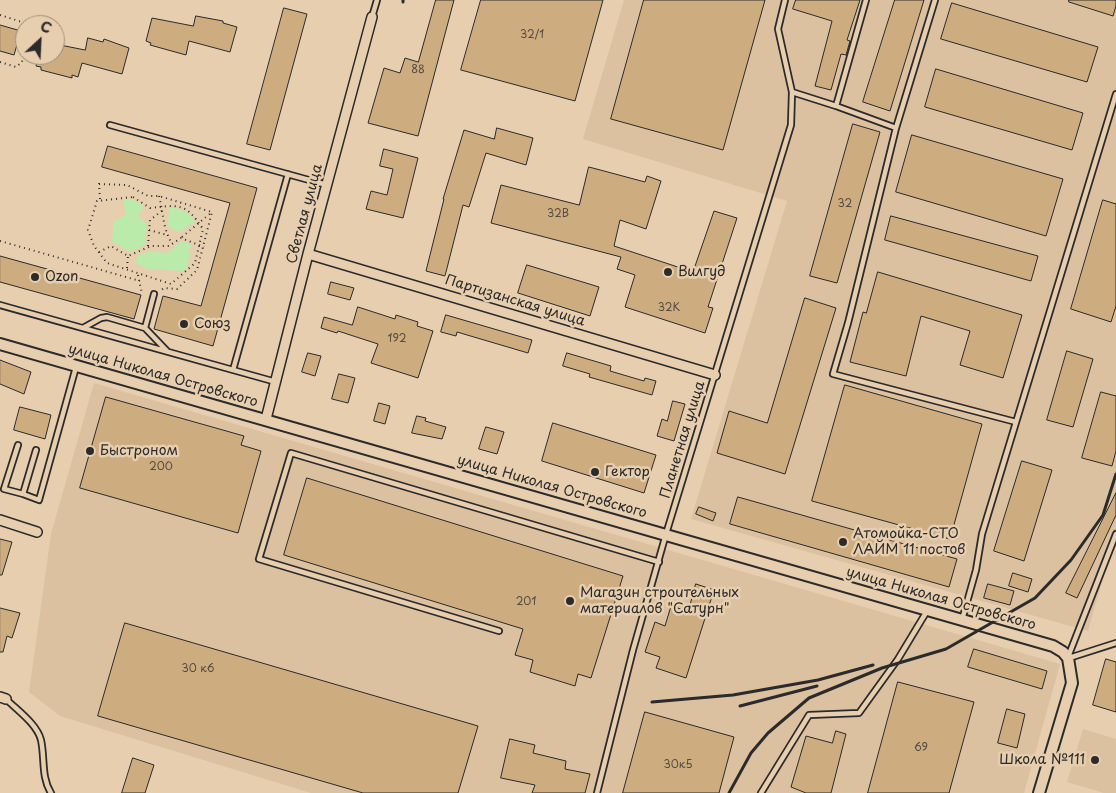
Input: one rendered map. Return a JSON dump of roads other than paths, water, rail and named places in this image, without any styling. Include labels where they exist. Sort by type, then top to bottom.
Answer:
[{"type":"street","name":"Светлая улица","points":[[266,419],[372,17]]},
{"type":"street","name":"Партизанская улица","points":[[308,254],[715,375]]},
{"type":"street","name":"улица Николая Островского","points":[[0,344],[1053,646],[1063,652],[1068,658]]},
{"type":"street","points":[[0,520],[37,532]]},
{"type":"street","points":[[1039,793],[1072,683],[1068,658]]},
{"type":"lane","points":[[372,17],[378,0]]},
{"type":"lane","name":"Планетная улица","points":[[597,793],[666,534],[791,124],[792,92],[778,28],[785,0]]},
{"type":"lane","points":[[836,106],[866,0]]},
{"type":"lane","points":[[934,0],[896,128],[848,323],[833,374],[1016,422]]},
{"type":"lane","points":[[792,92],[896,128]]},
{"type":"lane","points":[[962,620],[976,570],[982,534],[1116,94]]},
{"type":"lane","points":[[110,125],[327,185]]},
{"type":"lane","points":[[233,370],[288,174]]},
{"type":"lane","points":[[145,328],[154,294]]},
{"type":"lane","points":[[0,305],[276,382]]},
{"type":"lane","points":[[83,328],[104,317],[145,328],[168,352]]},
{"type":"lane","points":[[18,445],[4,488],[40,500],[76,366]]},
{"type":"lane","points":[[23,494],[36,450]]},
{"type":"lane","points":[[499,631],[259,559],[291,453],[658,562]]},
{"type":"lane","points":[[1068,658],[1116,534]]},
{"type":"lane","points":[[761,793],[809,715],[859,713],[898,659],[928,610]]},
{"type":"lane","points":[[1068,658],[1116,643]]},
{"type":"lane","points":[[1,698],[32,724],[41,738],[45,784],[51,793]]},
{"type":"railway","points":[[729,793],[751,753],[768,733],[809,698],[882,668],[946,649],[1035,598],[1071,560],[1103,515],[1116,474]]},
{"type":"railway","points":[[652,702],[733,695],[818,680],[873,665]]},
{"type":"railway","points":[[740,706],[817,686]]},
{"type":"place","name":"Вилгуд","points":[[668,272]]},
{"type":"place","name":"Ozon","points":[[35,277]]},
{"type":"place","name":"Союз","points":[[184,324]]},
{"type":"place","name":"Быстроном","points":[[90,451]]},
{"type":"place","name":"Гектор","points":[[595,472]]},
{"type":"place","name":"Атомойка-СТО ЛАЙМ 11 постов","points":[[843,542]]},
{"type":"place","name":"Магазин строительных материалов \"Сатурн\"","points":[[570,601]]},
{"type":"place","name":"Школа №111","points":[[1095,760]]}]
